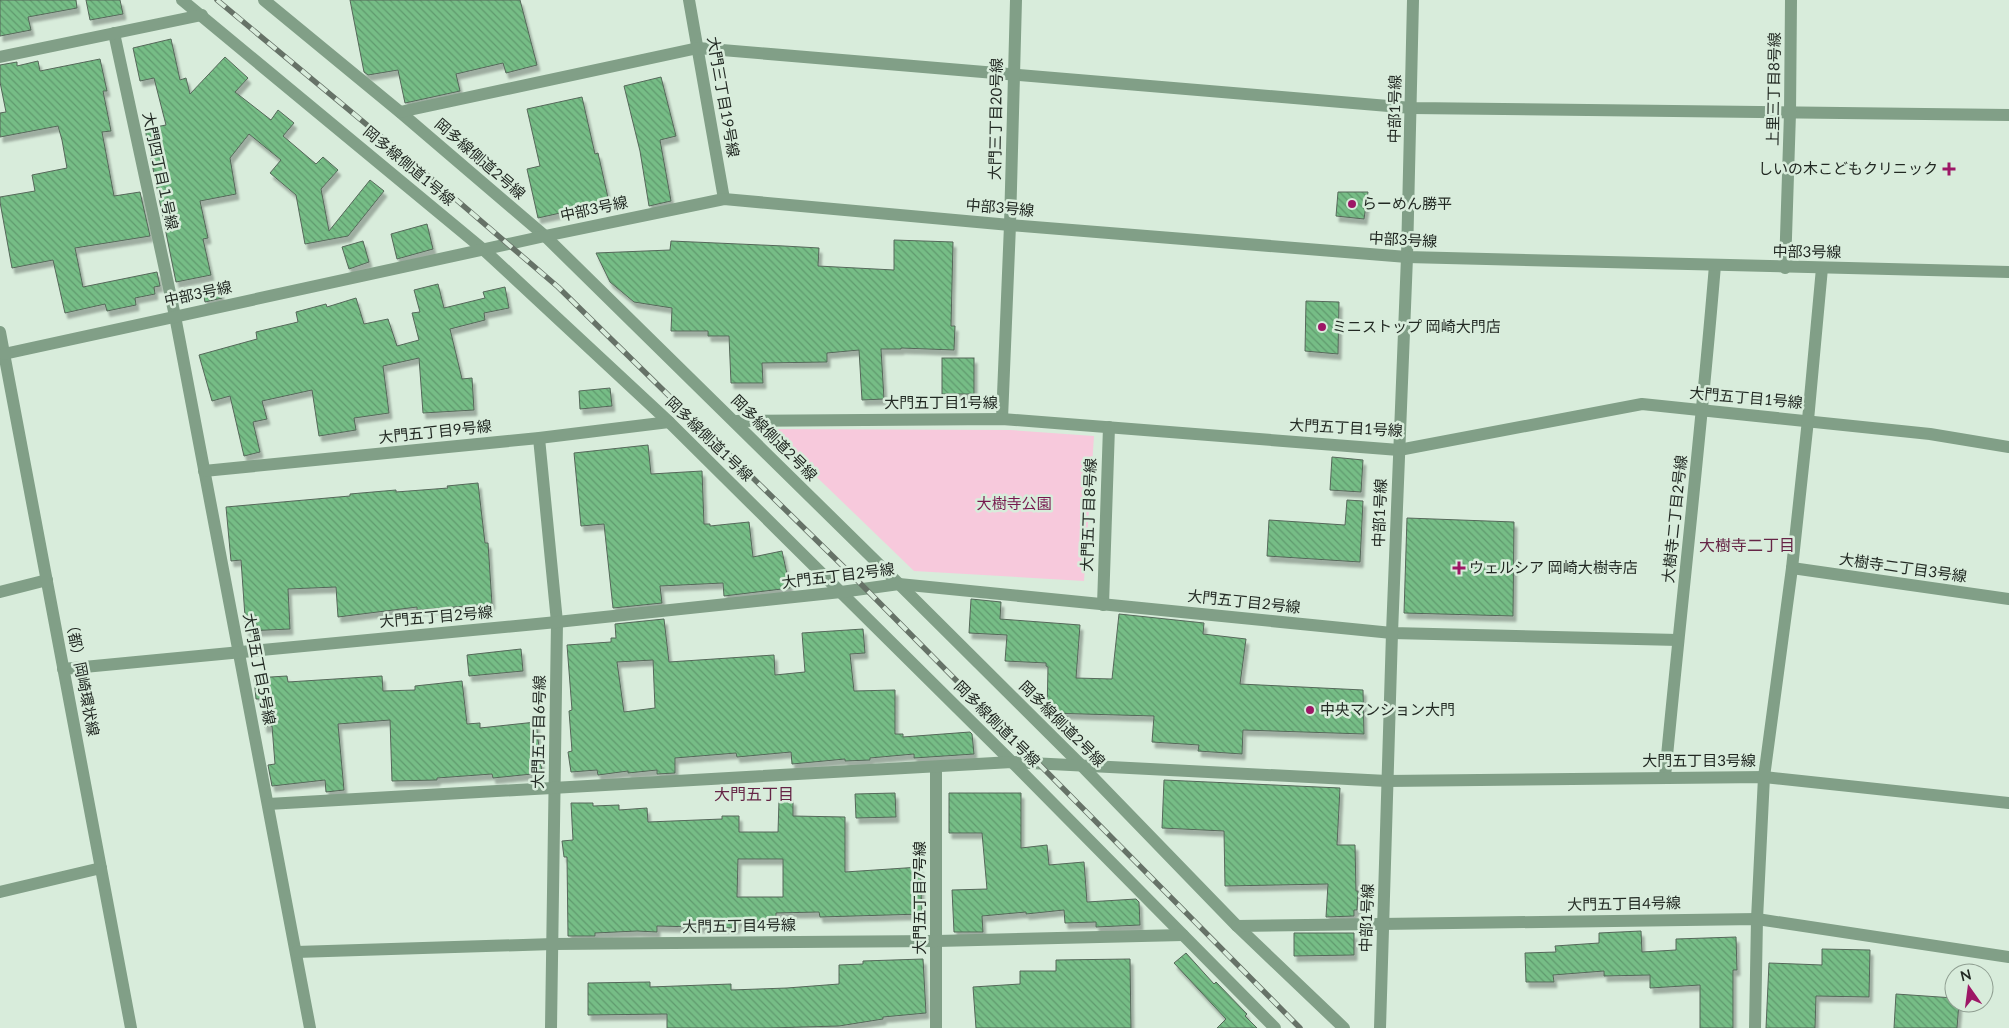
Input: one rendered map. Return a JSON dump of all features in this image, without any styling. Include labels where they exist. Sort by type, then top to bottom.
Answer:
[{"type":"street","name":"岡多線側道1号線","points":[[182,0],[484,250],[669,422],[1012,762],[1275,1028]]},
{"type":"street","name":"岡多線側道2号線","points":[[264,0],[400,112],[545,236],[1081,765],[1237,926],[1344,1028]]},
{"type":"street","name":"大門三丁目19号線","points":[[689,0],[724,199]]},
{"type":"street","name":"大門三丁目20号線","points":[[1002,418],[1010,225],[1016,0]]},
{"type":"street","name":"中部1号線","points":[[1380,1028],[1392,633],[1408,257],[1413,0]]},
{"type":"street","name":"上里三丁目8号線","points":[[1785,268],[1790,113],[1791,0]]},
{"type":"street","points":[[0,57],[202,15]]},
{"type":"street","name":"大門四丁目１号線","points":[[114,33],[175,316]]},
{"type":"street","points":[[400,112],[698,48],[1412,108],[2009,115]]},
{"type":"street","name":"中部3号線","points":[[2,355],[545,236],[724,199],[1010,225],[1408,257],[1785,268],[2009,272]]},
{"type":"street","name":"大樹寺二丁目2号線","points":[[1665,777],[1703,410],[1715,265]]},
{"type":"street","points":[[1755,1028],[1757,919],[1764,777],[1792,568],[1822,268]]},
{"type":"street","name":"大門五丁目5号線","points":[[175,316],[310,1028]]},
{"type":"street","name":"（都）岡崎環状線","points":[[0,332],[2,355],[47,580],[131,1028]]},
{"type":"street","name":"大門五丁目1号線","points":[[734,421],[1002,418],[1400,450],[1642,404],[1930,434],[2009,447]]},
{"type":"street","name":"大門五丁目9号線","points":[[204,471],[539,438],[669,422]]},
{"type":"street","name":"大門五丁目8号線","points":[[1103,605],[1109,427]]},
{"type":"street","name":"大門五丁目6号線","points":[[539,438],[557,622],[551,1028]]},
{"type":"street","name":"大樹寺二丁目3号線","points":[[1792,568],[2009,599]]},
{"type":"street","points":[[0,592],[47,580]]},
{"type":"street","name":"大門五丁目2号線","points":[[63,669],[557,622],[841,592],[899,584],[1392,633],[1678,640]]},
{"type":"street","name":"大門五丁目3号線","points":[[268,804],[1012,762],[1387,781],[1764,777],[2009,803]]},
{"type":"street","name":"大門五丁目7号線","points":[[936,767],[936,1028]]},
{"type":"street","points":[[0,892],[101,868]]},
{"type":"street","name":"大門五丁目4号線","points":[[1237,926],[1757,919],[2009,957]]},
{"type":"street","name":"大門五丁目4号線","points":[[296,952],[553,944],[937,941],[1183,935]]},
{"type":"green space","name":"大樹寺公園","points":[[767,429],[1010,430],[1094,436],[1084,581],[914,571]]},
{"type":"building","points":[[0,0],[76,0],[77,8],[28,17],[31,30],[0,36]]},
{"type":"building","points":[[86,0],[120,0],[123,14],[90,20]]},
{"type":"building","points":[[350,0],[520,0],[537,65],[506,73],[503,63],[456,74],[460,91],[405,103],[398,70],[368,75],[364,72]]},
{"type":"building","points":[[171,39],[180,80],[186,78],[190,94],[225,57],[248,78],[235,92],[271,120],[278,110],[294,123],[283,136],[316,164],[323,157],[338,170],[321,189],[329,231],[370,180],[384,191],[348,236],[305,244],[296,195],[270,173],[281,160],[249,134],[230,158],[236,194],[200,201],[208,238],[203,239],[211,275],[176,282],[145,129],[166,125],[154,78],[140,81],[133,48]]},
{"type":"building","points":[[100,59],[107,91],[103,91],[111,131],[102,132],[114,196],[140,192],[150,236],[75,248],[83,287],[157,272],[160,286],[154,287],[155,294],[135,298],[136,305],[107,311],[105,304],[65,313],[53,260],[12,268],[0,202],[0,197],[35,191],[32,175],[67,168],[62,140],[58,126],[0,137],[0,113],[6,112],[0,82],[0,65],[17,62],[17,66],[38,61],[40,71]]},
{"type":"building","points":[[661,77],[676,136],[660,140],[671,201],[649,206],[640,151],[624,86]]},
{"type":"building","points":[[582,97],[595,154],[598,153],[609,202],[538,218],[527,169],[540,166],[527,109]]},
{"type":"building","name":"らーめん勝平","points":[[1338,192],[1368,192],[1364,219],[1336,216]]},
{"type":"building","points":[[427,224],[433,249],[397,259],[391,234]]},
{"type":"building","points":[[894,240],[953,242],[951,326],[955,326],[954,350],[881,349],[884,399],[862,400],[859,350],[827,353],[827,362],[762,363],[763,383],[731,383],[729,336],[708,336],[708,331],[671,331],[672,308],[634,302],[610,282],[596,253],[670,250],[671,241],[784,246],[819,248],[818,266],[894,270]]},
{"type":"building","points":[[363,241],[369,262],[349,269],[342,247]]},
{"type":"building","points":[[218,284],[222,298],[205,302],[202,288]]},
{"type":"building","points":[[438,284],[444,308],[485,298],[483,292],[505,287],[509,308],[484,313],[485,320],[450,329],[462,379],[472,378],[474,410],[423,413],[419,358],[383,366],[389,413],[354,418],[356,430],[319,436],[312,390],[262,401],[267,419],[253,422],[260,452],[244,456],[230,396],[212,401],[199,355],[257,339],[256,332],[298,322],[296,312],[326,304],[327,307],[356,298],[364,324],[388,319],[397,346],[419,340],[412,313],[420,312],[414,290]]},
{"type":"building","name":"ミニストップ 岡崎大門店","points":[[1306,301],[1339,302],[1338,354],[1305,351]]},
{"type":"building","points":[[942,358],[974,358],[974,394],[942,394]]},
{"type":"building","points":[[610,388],[612,406],[580,409],[579,391]]},
{"type":"building","points":[[648,445],[651,474],[702,471],[704,524],[710,524],[710,526],[749,522],[753,557],[782,551],[790,588],[724,596],[723,583],[660,586],[662,603],[613,608],[604,524],[581,526],[574,453]]},
{"type":"building","points":[[1332,457],[1363,460],[1361,492],[1330,490]]},
{"type":"building","points":[[478,483],[485,543],[488,543],[492,604],[417,610],[417,607],[338,617],[336,587],[288,589],[290,629],[246,631],[241,560],[231,561],[226,507],[396,490],[396,492],[448,488],[447,486]]},
{"type":"building","points":[[1347,500],[1363,501],[1360,562],[1267,556],[1269,520],[1345,525]]},
{"type":"building","name":"ウェルシア 岡崎大樹寺店","points":[[1407,518],[1514,522],[1513,616],[1404,613]]},
{"type":"building","points":[[971,599],[1001,602],[1000,619],[1080,625],[1076,678],[1112,679],[1119,614],[1204,623],[1203,634],[1246,639],[1240,684],[1363,690],[1364,734],[1243,730],[1242,754],[1198,751],[1199,745],[1152,742],[1154,716],[1047,713],[1048,667],[1046,663],[1005,661],[1007,635],[969,633]]},
{"type":"building","points":[[664,619],[669,662],[774,655],[775,675],[805,672],[802,633],[863,629],[865,653],[850,654],[854,691],[895,690],[895,734],[903,734],[903,737],[970,732],[972,734],[974,754],[914,758],[914,754],[870,758],[870,760],[845,761],[845,759],[792,764],[791,752],[737,757],[736,753],[675,758],[675,773],[657,774],[657,770],[598,775],[597,770],[571,772],[568,752],[572,751],[569,711],[572,710],[567,645],[611,642],[611,638],[616,638],[615,624]],"holes":[[[653,660],[655,708],[624,712],[617,662]]]},
{"type":"building","points":[[521,649],[523,671],[469,676],[467,655]]},
{"type":"building","points":[[287,676],[288,682],[382,676],[383,691],[415,690],[415,686],[462,681],[467,724],[480,723],[480,728],[536,722],[542,773],[493,778],[492,774],[437,778],[437,780],[392,781],[390,720],[338,724],[344,790],[326,792],[325,780],[272,786],[268,765],[275,764],[272,726],[264,727],[262,699],[256,699],[254,678]]},
{"type":"building","points":[[1164,780],[1340,788],[1337,845],[1355,845],[1356,891],[1358,891],[1357,910],[1354,910],[1354,916],[1326,917],[1328,884],[1225,886],[1224,831],[1162,828]]},
{"type":"building","points":[[895,793],[896,817],[856,818],[855,794]]},
{"type":"building","points":[[949,793],[1021,793],[1021,848],[1047,845],[1049,865],[1084,862],[1087,902],[1136,899],[1139,902],[1140,925],[1096,927],[1096,922],[1065,923],[1064,910],[982,916],[983,932],[954,932],[952,890],[987,889],[982,833],[949,833]]},
{"type":"building","points":[[779,800],[793,800],[793,816],[845,817],[845,872],[920,867],[922,914],[820,917],[819,912],[776,913],[776,921],[737,921],[737,928],[657,926],[657,932],[637,931],[595,933],[595,936],[568,936],[567,857],[564,857],[562,841],[573,840],[571,803],[593,803],[593,806],[619,805],[619,810],[647,808],[648,822],[722,819],[722,816],[739,816],[739,832],[778,832]],"holes":[[[738,859],[783,859],[783,897],[737,897]]]},
{"type":"building","points":[[1641,931],[1642,952],[1676,950],[1676,939],[1736,937],[1737,970],[1733,970],[1733,1028],[1700,1028],[1700,985],[1650,988],[1650,975],[1604,976],[1604,971],[1553,975],[1554,982],[1526,982],[1525,953],[1556,952],[1555,946],[1599,943],[1599,933]]},
{"type":"building","points":[[1294,933],[1354,933],[1354,955],[1294,956]]},
{"type":"building","points":[[1822,949],[1870,950],[1869,997],[1816,996],[1815,1028],[1766,1028],[1769,963],[1822,965]]},
{"type":"building","points":[[1186,953],[1214,984],[1216,982],[1247,1014],[1245,1016],[1257,1028],[1217,1028],[1226,1019],[1174,963]]},
{"type":"building","points":[[923,959],[926,1013],[883,1017],[883,1019],[839,1026],[769,1028],[667,1028],[667,1014],[588,1015],[588,983],[650,982],[650,987],[731,984],[731,990],[787,988],[839,984],[839,965],[863,964],[863,961]]},
{"type":"building","points":[[1130,959],[1131,1028],[976,1028],[973,987],[1020,984],[1020,971],[1056,971],[1056,960]]},
{"type":"building","points":[[1896,994],[1944,997],[1944,1013],[1958,1013],[1957,1028],[1894,1028]]},
{"type":"railway","points":[[217,0],[438,184],[558,287],[852,575],[1300,1028]]},
{"type":"place","name":"しいの木こどもクリニック","points":[[1949,169]]},
{"type":"place","name":"らーめん勝平","points":[[1352,204]]},
{"type":"place","name":"ミニストップ 岡崎大門店","points":[[1322,327]]},
{"type":"place","name":"ウェルシア 岡崎大樹寺店","points":[[1459,568]]},
{"type":"place","name":"中央マンション大門","points":[[1310,710]]},
{"type":"district","name":"大樹寺二丁目","points":[[1747,545]]},
{"type":"district","name":"大門五丁目","points":[[754,794]]}]
